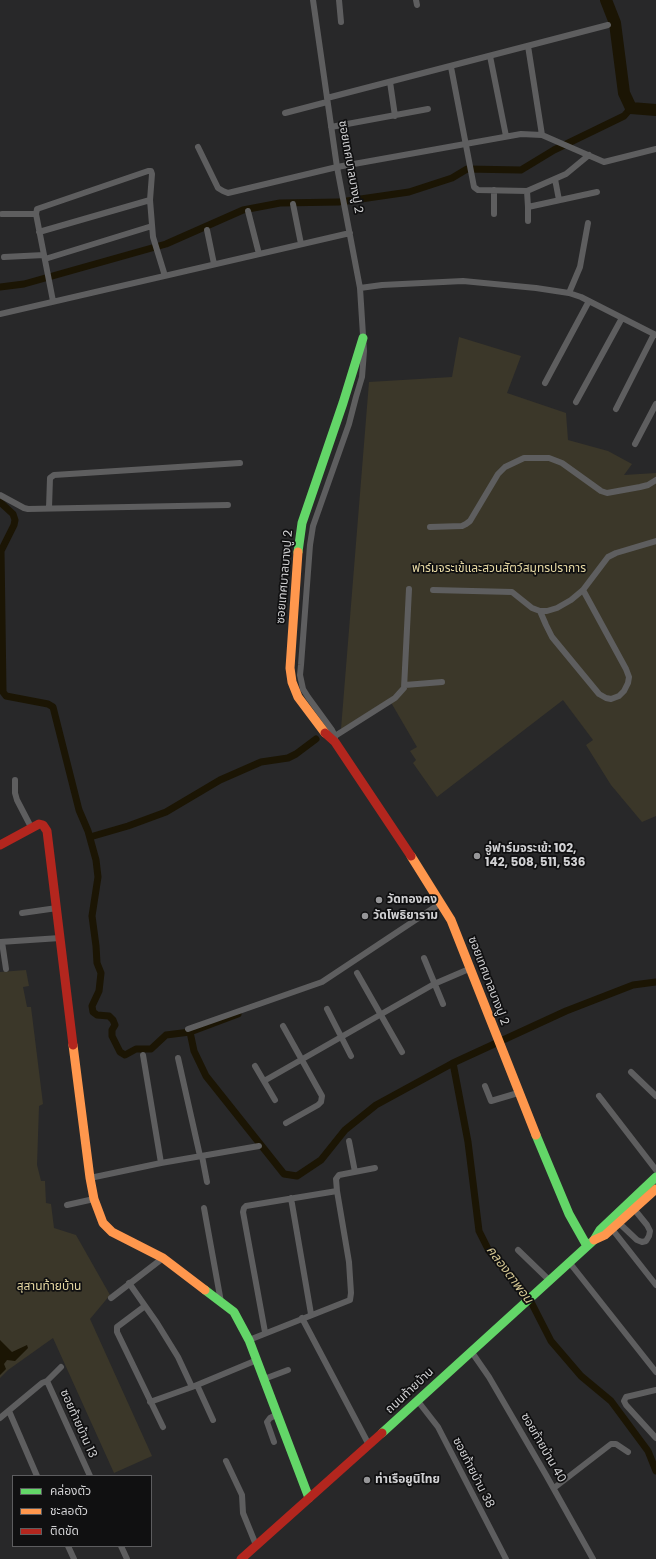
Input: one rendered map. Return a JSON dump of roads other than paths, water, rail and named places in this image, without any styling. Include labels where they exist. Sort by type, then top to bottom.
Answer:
[{"type":"street","name":"ซอยเทศบาลบางปู 2","points":[[313,0],[337,167],[360,288],[363,338],[343,403],[302,523],[299,537],[290,668],[292,682],[298,697],[317,724],[329,738],[335,739],[441,903],[454,927],[518,1093],[569,1214],[590,1243]]},
{"type":"street","points":[[339,0],[341,22]]},
{"type":"street","points":[[285,113],[390,82],[608,25]]},
{"type":"street","points":[[528,46],[542,135]]},
{"type":"street","points":[[490,56],[506,136]]},
{"type":"street","points":[[451,67],[467,144],[470,171],[474,187],[478,190],[527,191],[566,174],[589,155]]},
{"type":"street","points":[[390,82],[395,116]]},
{"type":"street","points":[[332,127],[428,109]]},
{"type":"street","points":[[198,147],[218,188],[228,192],[337,167],[521,134],[542,135],[604,162],[656,149]]},
{"type":"street","points":[[54,301],[39,232],[36,210],[39,207],[148,171],[152,174],[150,200],[153,237],[165,276]]},
{"type":"street","points":[[556,179],[559,200]]},
{"type":"street","points":[[494,190],[494,214]]},
{"type":"street","points":[[527,191],[528,221]]},
{"type":"street","points":[[528,207],[597,192]]},
{"type":"street","points":[[39,232],[150,200]]},
{"type":"street","points":[[293,204],[302,244]]},
{"type":"street","points":[[248,211],[259,254]]},
{"type":"street","points":[[2,214],[36,214]]},
{"type":"street","points":[[569,293],[580,267],[588,223]]},
{"type":"street","points":[[4,258],[44,257],[152,226]]},
{"type":"street","points":[[207,230],[214,264]]},
{"type":"street","points":[[0,314],[350,233]]},
{"type":"street","points":[[360,288],[382,285],[463,281],[536,288],[569,293],[589,300],[655,335],[616,409]]},
{"type":"street","points":[[545,383],[589,300]]},
{"type":"street","points":[[576,402],[622,318]]},
{"type":"street","points":[[635,444],[656,404]]},
{"type":"street","points":[[430,527],[462,526],[466,524],[470,521],[498,474],[505,467],[524,458],[549,458],[562,463],[601,491],[607,493],[640,487],[655,481]]},
{"type":"street","points":[[49,508],[50,478],[54,475],[240,463]]},
{"type":"street","points":[[0,495],[24,508],[228,505]]},
{"type":"street","points":[[434,590],[512,592],[532,608],[540,611],[547,611],[557,608],[571,600],[582,590],[608,557],[616,553],[656,541]]},
{"type":"street","points":[[335,739],[395,698],[404,688],[409,589]]},
{"type":"street","points":[[540,611],[552,637],[599,694],[611,699],[619,696],[624,691],[629,677],[582,590]]},
{"type":"street","points":[[405,685],[442,682]]},
{"type":"street","points":[[15,780],[15,793],[17,800],[32,827]]},
{"type":"street","points":[[0,845],[39,824],[43,825],[47,832],[90,1178],[94,1199],[103,1223],[107,1228],[163,1258],[234,1312],[249,1340],[309,1498]]},
{"type":"street","points":[[188,1029],[322,982],[441,903]]},
{"type":"street","points":[[22,913],[57,908]]},
{"type":"street","points":[[6,969],[1,942],[60,938]]},
{"type":"street","points":[[424,958],[442,1004]]},
{"type":"street","points":[[264,1081],[434,984],[469,969]]},
{"type":"street","points":[[358,974],[402,1052]]},
{"type":"street","points":[[326,1009],[351,1056]]},
{"type":"street","points":[[283,1026],[322,1096],[321,1102],[286,1123]]},
{"type":"street","points":[[143,1055],[161,1163]]},
{"type":"street","points":[[178,1058],[208,1182]]},
{"type":"street","points":[[255,1066],[275,1100]]},
{"type":"street","points":[[631,1072],[656,1096]]},
{"type":"street","points":[[484,1086],[491,1101],[518,1093]]},
{"type":"street","points":[[599,1096],[656,1170]]},
{"type":"street","points":[[349,1141],[355,1172]]},
{"type":"street","points":[[90,1178],[161,1163],[259,1146]]},
{"type":"street","points":[[249,1340],[265,1332],[350,1300],[349,1262],[336,1179],[338,1176],[375,1168]]},
{"type":"street","name":"ถนนท้ายบ้าน","points":[[241,1559],[369,1445],[590,1243],[600,1230],[656,1177]]},
{"type":"street","name":"ถนนท้ายบ้าน","points":[[590,1243],[605,1235],[656,1189]]},
{"type":"street","points":[[265,1332],[243,1212],[246,1206],[337,1191]]},
{"type":"street","points":[[291,1198],[312,1314]]},
{"type":"street","points":[[67,1205],[94,1199]]},
{"type":"street","points":[[204,1208],[221,1302]]},
{"type":"street","points":[[615,1226],[637,1240],[642,1242],[646,1241],[650,1231],[634,1208]]},
{"type":"street","points":[[615,1226],[656,1285]]},
{"type":"street","points":[[518,1250],[549,1280]]},
{"type":"street","points":[[111,1298],[163,1258]]},
{"type":"street","points":[[569,1262],[654,1365],[656,1372]]},
{"type":"street","points":[[129,1283],[157,1323],[178,1357],[213,1420]]},
{"type":"street","points":[[145,1306],[117,1327],[117,1332],[163,1427]]},
{"type":"street","points":[[302,1318],[369,1445]]},
{"type":"street","name":"ซอยท้ายบ้าน 40","points":[[471,1351],[486,1372],[554,1488],[593,1559]]},
{"type":"street","points":[[150,1402],[257,1360]]},
{"type":"street","points":[[0,1418],[42,1383],[47,1381],[60,1367]]},
{"type":"street","points":[[264,1379],[288,1370]]},
{"type":"street","name":"ซอยท้ายบ้าน 13","points":[[47,1381],[90,1475]]},
{"type":"street","points":[[656,1390],[626,1397],[624,1400],[626,1405],[656,1438]]},
{"type":"street","name":"ซอยท้ายบ้าน 38","points":[[417,1400],[438,1427],[506,1559]]},
{"type":"street","points":[[9,1411],[37,1475]]},
{"type":"street","points":[[274,1442],[267,1422],[270,1418],[278,1414]]},
{"type":"street","points":[[554,1488],[611,1444],[616,1444],[628,1452]]},
{"type":"street","points":[[226,1461],[242,1495],[243,1513],[256,1545]]},
{"type":"street","points":[[68,1547],[74,1559]]},
{"type":"street","points":[[121,1547],[127,1559]]},
{"type":"waterway","points":[[606,0],[615,23],[624,93],[631,108],[656,110]]},
{"type":"waterway","points":[[347,201],[409,192],[452,178],[467,169],[521,170],[554,150],[624,116],[631,108]]},
{"type":"waterway","points":[[0,287],[24,284],[166,244],[243,210],[280,203],[339,202]]},
{"type":"waterway","points":[[0,502],[13,514],[15,520],[1,551],[3,692],[6,696],[48,704],[53,707],[79,810],[88,831],[96,860],[98,877],[92,916],[97,963],[101,973],[99,991],[92,1006],[93,1012],[97,1015],[109,1016],[113,1020],[115,1025],[112,1030],[112,1036],[120,1052],[125,1055],[136,1049],[151,1049],[166,1035],[190,1032],[238,1014]]},
{"type":"waterway","points":[[90,837],[128,826],[166,812],[220,780],[261,762],[288,758],[316,739]]},
{"type":"waterway","points":[[190,1032],[194,1051],[206,1076],[284,1174],[297,1176],[321,1160],[345,1130],[376,1105],[453,1063],[566,1011],[633,985],[656,982]]},
{"type":"waterway","name":"คลองตาพอน","points":[[453,1063],[468,1142],[479,1231],[489,1251],[529,1298],[551,1341],[581,1376],[611,1401],[648,1451],[656,1471]]},
{"type":"place","name":"อู่ฟาร์มจระเข้: 102, 142, 508, 511, 536","points":[[477,856]]},
{"type":"place","name":"วัดทองคง","points":[[379,900]]},
{"type":"place","name":"วัดโพธิยาราม","points":[[365,916]]},
{"type":"place","name":"ท่าเรือยูนิไทย","points":[[367,1480]]},
{"type":"park label","name":"ฟาร์มจระเข้และสวนสัตว์สมุทรปราการ","points":[[499,569]]},
{"type":"park label","name":"สุสานท้ายบ้าน","points":[[49,1287]]}]
